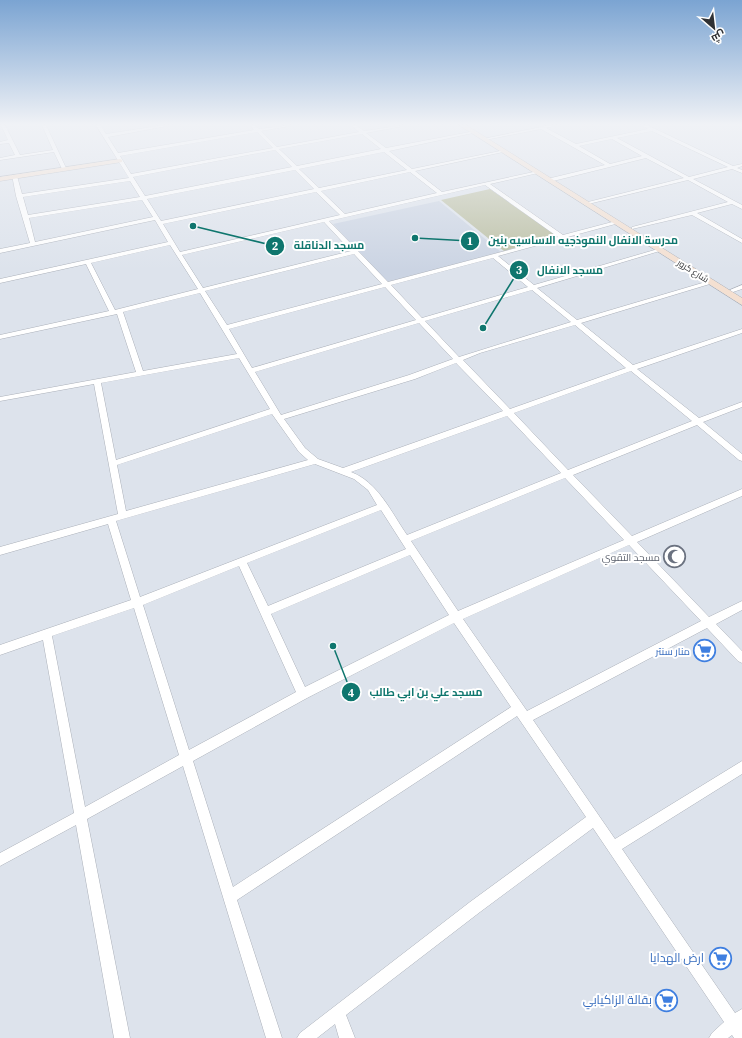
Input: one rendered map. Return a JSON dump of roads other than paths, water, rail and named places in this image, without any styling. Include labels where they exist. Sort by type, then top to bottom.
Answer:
[{"type":"main road","points":[[0,179],[30,173]]},
{"type":"main road","name":"شارع كرور","points":[[539,173],[552,179]]},
{"type":"main road","name":"شارع كرور","points":[[543,173],[589,203],[616,223],[742,302]]},
{"type":"main road","name":"شارع كرور","points":[[589,203],[634,228],[742,296]]},
{"type":"street","points":[[129,173],[157,221],[252,370],[277,414],[302,450],[315,461],[344,471],[364,482],[371,488],[456,617],[613,847],[738,1020],[742,1036]]},
{"type":"street","points":[[19,196],[149,173]]},
{"type":"street","points":[[25,217],[143,197],[266,173]]},
{"type":"street","points":[[301,173],[344,216]]},
{"type":"street","points":[[0,252],[33,244],[319,190],[395,173]]},
{"type":"street","points":[[415,173],[442,194]]},
{"type":"street","points":[[178,254],[530,173]]},
{"type":"street","points":[[552,179],[575,173]]},
{"type":"street","points":[[680,173],[742,207]]},
{"type":"street","points":[[589,203],[707,173]]},
{"type":"street","points":[[14,176],[33,244]]},
{"type":"street","points":[[487,184],[562,237]]},
{"type":"street","points":[[634,228],[733,202]]},
{"type":"street","points":[[693,213],[741,239]]},
{"type":"street","points":[[325,220],[742,658]]},
{"type":"street","points":[[225,328],[616,223]]},
{"type":"street","points":[[0,282],[171,243]]},
{"type":"street","points":[[252,370],[660,250]]},
{"type":"street","points":[[0,336],[116,312],[354,252]]},
{"type":"street","points":[[494,256],[742,458]]},
{"type":"street","points":[[88,262],[116,312],[140,373]]},
{"type":"street","points":[[112,464],[277,414],[412,377],[457,360],[711,282]]},
{"type":"street","points":[[733,290],[742,287]]},
{"type":"street","points":[[344,471],[632,368],[742,331]]},
{"type":"street","points":[[0,399],[242,355]]},
{"type":"street","points":[[96,381],[112,464],[117,519],[136,603],[274,1038]]},
{"type":"street","points":[[405,539],[742,404]]},
{"type":"street","points":[[0,551],[117,519],[315,461]]},
{"type":"street","points":[[0,860],[302,694],[456,617],[632,542],[742,492]]},
{"type":"street","points":[[0,650],[136,603],[383,506]]},
{"type":"street","points":[[265,612],[412,550]]},
{"type":"street","points":[[242,562],[302,694]]},
{"type":"street","points":[[229,898],[522,713],[742,605]]},
{"type":"street","points":[[47,635],[122,1038]]},
{"type":"street","points":[[613,847],[742,767]]},
{"type":"street","points":[[305,1038],[475,907],[594,819]]},
{"type":"street","points":[[338,1013],[347,1038]]},
{"type":"street","points":[[717,1038],[738,1020]]},
{"type":"place","name":"مسجد الدناقلة","points":[[193,226]]},
{"type":"place","name":"مدرسة الانفال النموذجيه الاساسيه بنين","points":[[415,238]]},
{"type":"place","name":"مسجد الانفال","points":[[483,328]]},
{"type":"place","name":"مسجد التقوي","points":[[675,557]]},
{"type":"place","name":"مسجد علي بن ابي طالب","points":[[333,646]]},
{"type":"place","name":"منار سنتر","points":[[705,651]]},
{"type":"place","name":"ارض الهدايا","points":[[720,958]]},
{"type":"place","name":"بقالة الزاكيابي","points":[[667,1000]]}]
